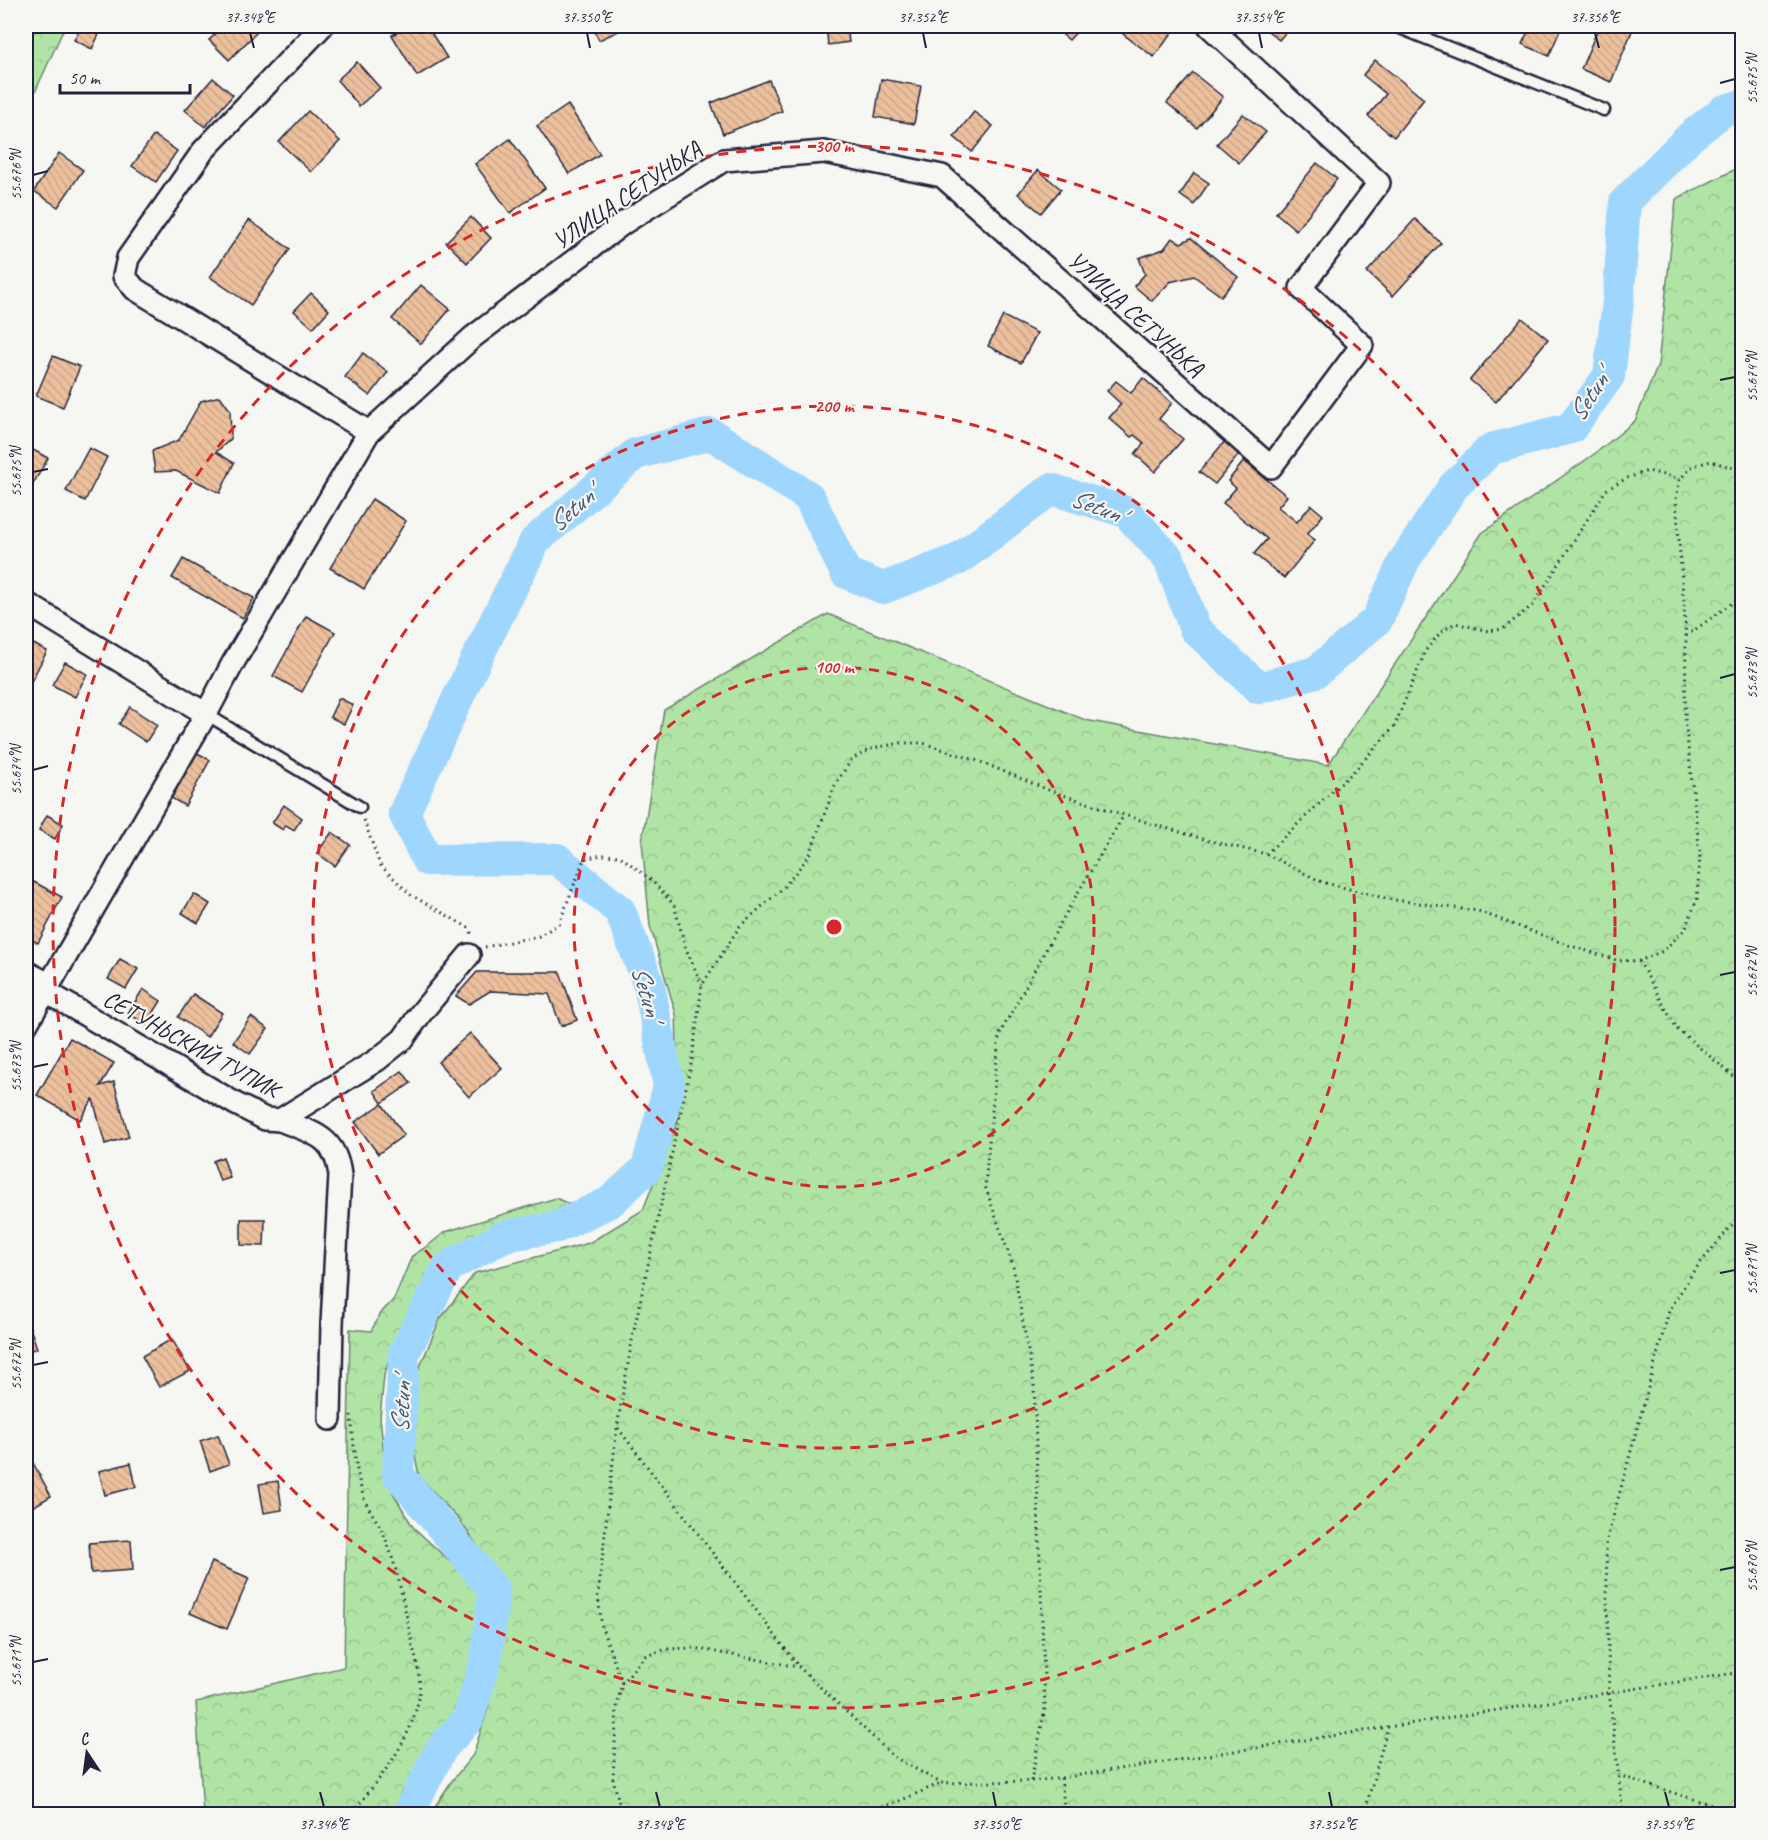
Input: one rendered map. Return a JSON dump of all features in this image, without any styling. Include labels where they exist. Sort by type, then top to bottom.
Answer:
[{"type":"street","points":[[26,1025],[206,714],[233,663],[369,432],[135,289],[124,276],[128,258],[203,151],[322,26]]},
{"type":"street","name":"УЛИЦА СЕТУНЬКА","points":[[369,432],[473,337],[634,215],[724,160],[824,152],[942,176],[1271,467],[1362,345],[1301,288],[1379,183],[1209,26]]},
{"type":"street","points":[[26,603],[206,714]]},
{"type":"street","name":"СЕТУНЬСКИЙ ТУПИК","points":[[26,972],[47,988],[236,1104],[265,1119],[280,1120],[377,1060],[403,1040],[421,1013],[474,952]]},
{"type":"street","points":[[280,1120],[320,1135],[332,1146],[338,1160],[340,1175],[332,1324],[340,1416]]},
{"type":"lane","points":[[1395,26],[1604,111]]},
{"type":"lane","points":[[206,714],[360,807]]},
{"type":"path","points":[[622,1683],[602,1628],[598,1596],[617,1427],[633,1335],[692,1060],[702,985],[740,926],[784,887],[809,856],[836,783],[852,759],[873,748],[901,743],[923,743],[981,762],[1051,791],[1124,815],[1210,842],[1266,854],[1322,882],[1388,900],[1478,911],[1565,944],[1616,960],[1639,961],[1663,951],[1686,928],[1697,899],[1700,855],[1685,719],[1686,636],[1676,499],[1680,479],[1693,466],[1711,461],[1733,468],[1743,468]]},
{"type":"path","points":[[1266,854],[1355,770],[1394,727],[1426,650],[1440,633],[1455,623],[1488,631],[1503,629],[1533,605],[1606,489],[1627,478],[1648,471],[1680,479]]},
{"type":"path","points":[[1686,636],[1743,596]]},
{"type":"path","points":[[360,807],[380,865],[411,894],[469,928],[474,952],[539,936],[559,924],[584,859],[602,855],[620,856],[651,880],[674,905],[686,949],[702,985]]},
{"type":"path","points":[[1031,1781],[1045,1708],[1034,1384],[1013,1266],[985,1186],[999,1035],[1070,906],[1124,815]]},
{"type":"path","points":[[1639,961],[1677,1029],[1743,1083]]},
{"type":"path","points":[[1623,1815],[1609,1692],[1606,1543],[1669,1311],[1693,1272],[1743,1212]]},
{"type":"path","points":[[340,1416],[356,1463],[365,1501],[381,1528],[392,1556],[418,1672],[419,1695],[412,1722],[386,1770],[351,1815]]},
{"type":"path","points":[[617,1427],[799,1667],[894,1756],[941,1783]]},
{"type":"path","points":[[622,1815],[613,1779],[616,1707],[622,1683],[645,1656],[667,1649],[694,1648],[799,1667]]},
{"type":"path","points":[[858,1815],[897,1802],[941,1783],[1061,1778],[1743,1672]]},
{"type":"path","points":[[1364,1815],[1388,1726]]},
{"type":"path","points":[[1618,1775],[1727,1810],[1743,1809]]},
{"type":"path","points":[[1061,1778],[1065,1815]]},
{"type":"green space","points":[[26,26],[65,26],[26,112]]},
{"type":"green space","points":[[1742,166],[1742,1814],[430,1814],[451,1782],[473,1755],[488,1708],[500,1638],[505,1627],[488,1561],[460,1521],[419,1476],[409,1426],[416,1376],[440,1319],[475,1273],[589,1243],[643,1210],[679,1117],[676,1014],[650,926],[642,841],[664,710],[828,614],[1085,720],[1328,765],[1482,533],[1597,452],[1635,421],[1658,365],[1676,199]]},
{"type":"green space","points":[[556,1198],[575,1207],[554,1218],[477,1243],[447,1261],[396,1338],[384,1376],[380,1417],[384,1456],[393,1493],[413,1527],[455,1566],[480,1595],[485,1614],[485,1635],[472,1694],[401,1793],[395,1814],[203,1814],[196,1702],[344,1667],[350,1329],[371,1331],[381,1313],[394,1299],[412,1256],[445,1232]]},
{"type":"building","points":[[81,26],[103,26],[92,49],[74,40]]},
{"type":"building","points":[[224,26],[258,26],[261,28],[229,60],[209,40]]},
{"type":"building","points":[[408,26],[427,26],[447,58],[417,76],[392,35]]},
{"type":"building","points":[[592,26],[621,26],[623,29],[599,40]]},
{"type":"building","points":[[725,26],[752,26],[752,28],[726,31]]},
{"type":"building","points":[[826,26],[847,26],[849,42],[828,45]]},
{"type":"building","points":[[1052,26],[1082,26],[1069,40]]},
{"type":"building","points":[[1129,26],[1162,26],[1172,33],[1154,57],[1123,34]]},
{"type":"building","points":[[1262,26],[1291,26],[1279,40]]},
{"type":"building","points":[[1478,26],[1497,26],[1494,32]]},
{"type":"building","points":[[1531,26],[1561,28],[1549,56],[1522,44]]},
{"type":"building","points":[[1599,26],[1634,26],[1611,82],[1581,69]]},
{"type":"building","points":[[1375,60],[1424,99],[1394,137],[1368,116],[1386,94],[1363,75]]},
{"type":"building","points":[[357,62],[380,88],[359,106],[337,80]]},
{"type":"building","points":[[1193,73],[1223,97],[1197,128],[1167,103]]},
{"type":"building","points":[[213,78],[233,95],[205,127],[185,110]]},
{"type":"building","points":[[881,79],[921,86],[914,124],[875,117]]},
{"type":"building","points":[[769,80],[782,111],[723,134],[711,103]]},
{"type":"building","points":[[568,105],[600,154],[569,174],[537,126]]},
{"type":"building","points":[[308,111],[340,141],[311,172],[279,142]]},
{"type":"building","points":[[974,112],[993,126],[972,152],[954,137]]},
{"type":"building","points":[[1243,114],[1266,132],[1239,163],[1217,144]]},
{"type":"building","points":[[154,135],[177,151],[156,182],[132,166]]},
{"type":"building","points":[[510,139],[545,188],[510,213],[475,164]]},
{"type":"building","points":[[59,153],[83,170],[58,207],[34,191]]},
{"type":"building","points":[[1317,163],[1337,179],[1296,230],[1276,213]]},
{"type":"building","points":[[1038,170],[1061,189],[1041,213],[1018,194]]},
{"type":"building","points":[[1194,173],[1209,183],[1194,205],[1180,195]]},
{"type":"building","points":[[471,217],[491,238],[467,263],[446,242]]},
{"type":"building","points":[[1415,219],[1441,243],[1393,296],[1367,272]]},
{"type":"building","points":[[249,220],[290,249],[251,305],[210,277]]},
{"type":"building","points":[[1172,238],[1181,243],[1191,238],[1238,277],[1221,296],[1194,276],[1170,282],[1152,301],[1134,286],[1145,274],[1139,258],[1164,249]]},
{"type":"building","points":[[26,272],[33,276],[26,290]]},
{"type":"building","points":[[421,285],[450,309],[421,344],[392,319]]},
{"type":"building","points":[[311,293],[329,310],[313,328],[294,311]]},
{"type":"building","points":[[1003,316],[1037,333],[1021,363],[988,346]]},
{"type":"building","points":[[1522,318],[1548,339],[1496,402],[1470,380]]},
{"type":"building","points":[[363,353],[388,372],[370,396],[345,377]]},
{"type":"building","points":[[53,356],[80,367],[63,407],[36,396]]},
{"type":"building","points":[[1143,378],[1172,403],[1159,419],[1183,439],[1155,472],[1135,454],[1144,443],[1134,435],[1131,437],[1109,418],[1121,404],[1107,391],[1116,381],[1131,393]]},
{"type":"building","points":[[220,396],[230,410],[231,439],[216,452],[234,463],[220,493],[176,471],[155,472],[152,451],[179,440],[201,401]]},
{"type":"building","points":[[1225,441],[1240,453],[1215,484],[1199,472]]},
{"type":"building","points":[[26,446],[48,458],[33,484],[26,480]]},
{"type":"building","points":[[89,448],[107,457],[85,501],[66,491]]},
{"type":"building","points":[[1244,461],[1287,496],[1278,507],[1297,522],[1311,505],[1323,515],[1307,534],[1315,540],[1284,578],[1254,554],[1267,539],[1223,503],[1236,488],[1228,481]]},
{"type":"building","points":[[372,499],[406,521],[364,589],[330,568]]},
{"type":"building","points":[[183,559],[254,598],[243,618],[172,578]]},
{"type":"building","points":[[306,616],[335,632],[302,692],[273,676]]},
{"type":"building","points":[[26,640],[47,651],[26,691]]},
{"type":"building","points":[[65,662],[87,674],[75,697],[52,685]]},
{"type":"building","points":[[339,698],[353,705],[344,724],[330,717]]},
{"type":"building","points":[[130,707],[157,725],[146,742],[119,724]]},
{"type":"building","points":[[194,751],[210,760],[185,806],[168,796]]},
{"type":"building","points":[[284,805],[302,818],[294,830],[286,825],[283,830],[272,823]]},
{"type":"building","points":[[47,815],[63,824],[55,839],[39,830]]},
{"type":"building","points":[[332,832],[350,845],[335,866],[317,853]]},
{"type":"building","points":[[34,882],[62,897],[38,943],[26,937],[26,898]]},
{"type":"building","points":[[194,894],[210,904],[198,923],[182,913]]},
{"type":"building","points":[[120,959],[138,969],[126,989],[108,979]]},
{"type":"building","points":[[477,972],[560,972],[577,1020],[561,1026],[549,994],[490,991],[469,1004],[456,996]]},
{"type":"building","points":[[26,985],[33,989],[26,1001]]},
{"type":"building","points":[[143,989],[161,1001],[146,1025],[128,1013]]},
{"type":"building","points":[[193,994],[222,1013],[207,1037],[178,1017]]},
{"type":"building","points":[[251,1017],[268,1029],[250,1054],[233,1042]]},
{"type":"building","points":[[470,1033],[502,1068],[469,1097],[438,1062]]},
{"type":"building","points":[[70,1038],[114,1063],[100,1086],[114,1082],[129,1137],[105,1144],[93,1099],[80,1120],[37,1095]]},
{"type":"building","points":[[402,1071],[411,1083],[382,1103],[374,1091]]},
{"type":"building","points":[[26,1103],[34,1108],[26,1123]]},
{"type":"building","points":[[382,1104],[404,1135],[378,1154],[355,1122]]},
{"type":"building","points":[[223,1157],[230,1178],[220,1181],[213,1161]]},
{"type":"building","points":[[241,1219],[265,1219],[264,1246],[241,1245]]},
{"type":"building","points":[[26,1316],[37,1348],[26,1352]]},
{"type":"building","points":[[172,1339],[190,1371],[159,1387],[142,1356]]},
{"type":"building","points":[[218,1435],[229,1464],[210,1471],[200,1441]]},
{"type":"building","points":[[32,1461],[51,1496],[26,1511],[26,1465]]},
{"type":"building","points":[[131,1463],[136,1487],[105,1495],[99,1471]]},
{"type":"building","points":[[278,1481],[282,1510],[264,1513],[259,1484]]},
{"type":"building","points":[[131,1540],[133,1570],[91,1573],[89,1543]]},
{"type":"building","points":[[212,1562],[249,1578],[227,1629],[190,1613]]},
{"type":"waterway","name":"Setun'","points":[[408,1814],[441,1749],[468,1719],[486,1660],[494,1590],[398,1474],[404,1353],[448,1267],[504,1236],[557,1227],[610,1202],[647,1168],[669,1086],[649,985],[620,911],[557,859],[427,860],[404,813],[535,541],[635,454],[711,434],[809,497],[846,573],[883,588],[959,559],[1051,489],[1126,512],[1169,559],[1195,629],[1259,688],[1316,672],[1377,620],[1404,561],[1453,487],[1491,449],[1571,428],[1609,376],[1619,293],[1625,202],[1690,137],[1723,111],[1742,105]]}]
